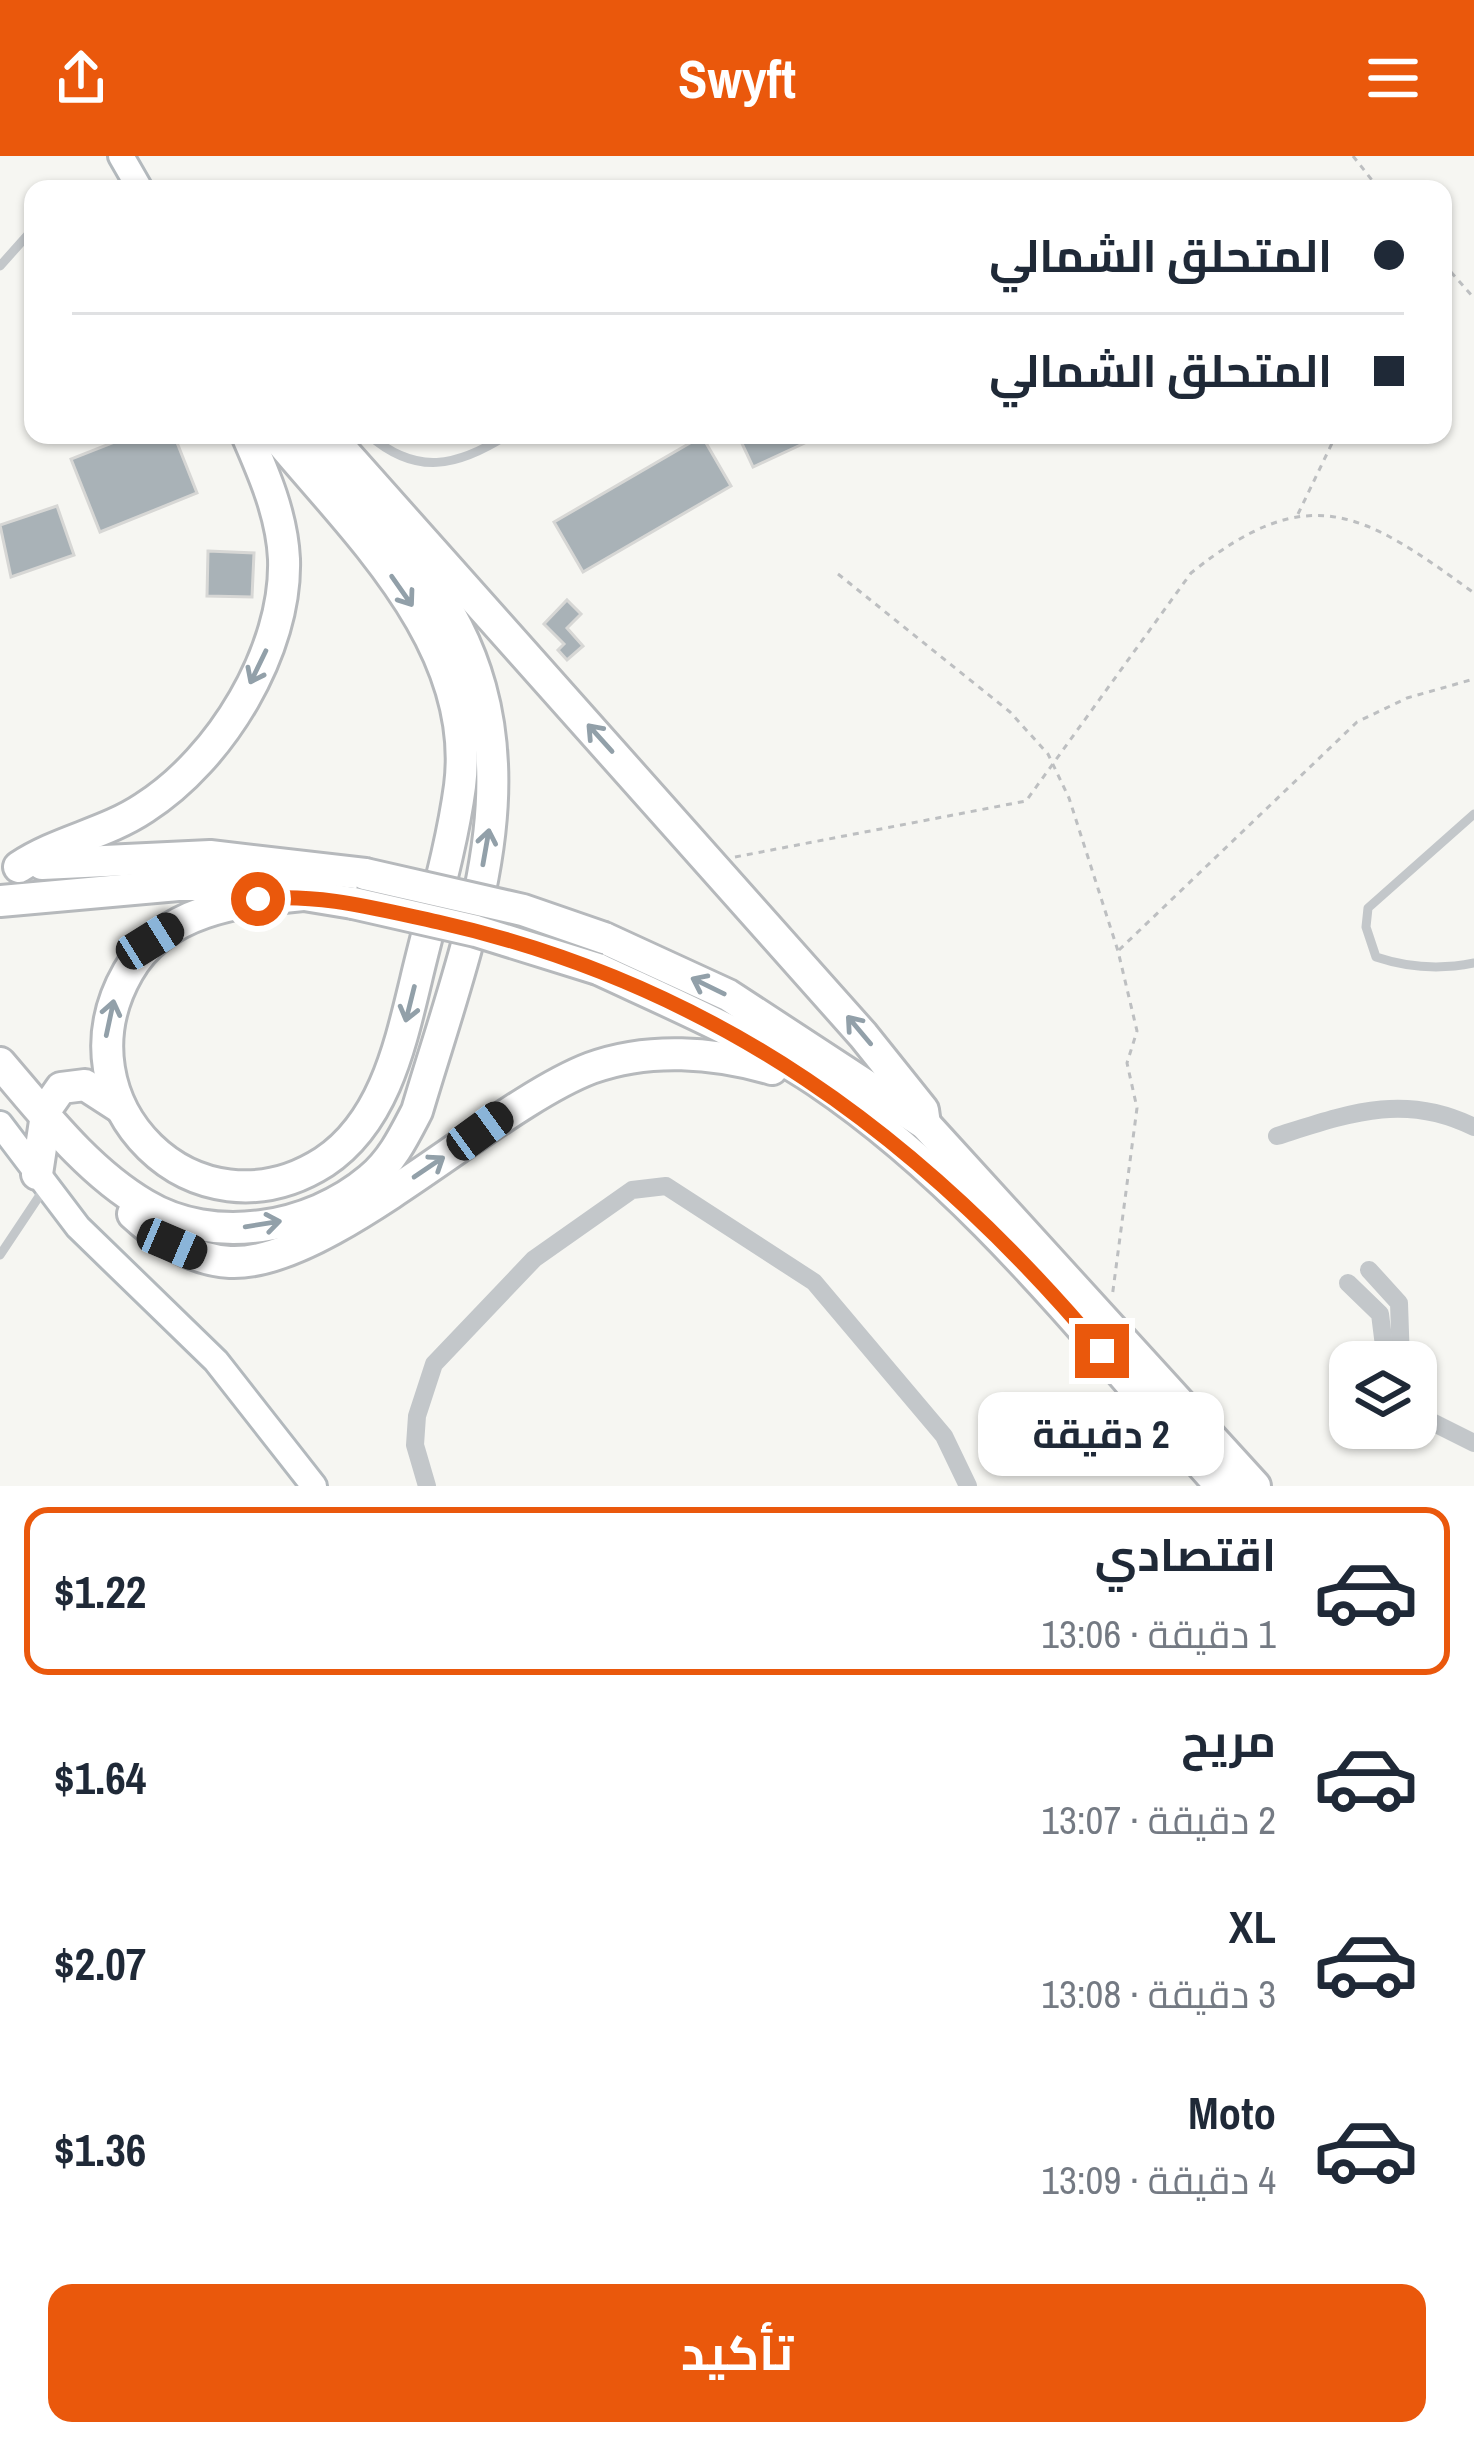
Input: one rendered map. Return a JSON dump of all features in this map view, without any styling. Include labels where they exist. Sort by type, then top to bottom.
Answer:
[{"type":"highway","points":[[10,868],[110,827],[158,799],[192,767],[245,694],[274,630],[284,574],[277,514],[250,444]]},
{"type":"highway","points":[[282,444],[402,590],[448,683],[462,753],[460,784],[436,908],[379,1100],[362,1126],[322,1163],[273,1181],[213,1181],[156,1157],[103,1093],[76,1083],[55,1093],[46,1116],[41,1180],[103,1174],[169,1218],[202,1226],[300,1218],[339,1201],[373,1177],[399,1148],[416,1111],[461,960],[494,803],[489,710],[475,665],[424,575],[310,444]]},
{"type":"highway","points":[[337,444],[863,1035],[923,1110],[926,1124]]},
{"type":"highway","points":[[10,868],[209,856],[359,889],[523,910],[604,938],[728,995],[926,1124],[1255,1486]]},
{"type":"highway","points":[[0,901],[178,885],[244,885],[303,895]]},
{"type":"highway","points":[[119,1107],[109,1082],[108,1019],[116,992],[150,941],[218,907],[359,889],[598,969],[815,1080],[922,1162],[977,1213],[1221,1486]]},
{"type":"highway","points":[[0,1063],[103,1174],[129,1210],[172,1244],[214,1260],[251,1260],[315,1236],[421,1173],[540,1091],[595,1067],[648,1055],[708,1055],[815,1080]]},
{"type":"main road","points":[[0,1124],[103,1254],[216,1360],[314,1486]]},
{"type":"street","points":[[1277,1136],[1386,1105],[1428,1111],[1474,1126]]},
{"type":"street","points":[[427,1486],[415,1445],[417,1416],[434,1364],[534,1259],[632,1190],[666,1186],[814,1282],[944,1436],[968,1486]]},
{"type":"street","points":[[1369,1270],[1399,1303],[1400,1341]]},
{"type":"street","points":[[1348,1283],[1380,1314],[1383,1341]]},
{"type":"street","points":[[1437,1424],[1474,1442]]},
{"type":"lane","points":[[0,266],[24,240]]},
{"type":"lane","points":[[381,444],[400,458],[439,466],[487,444]]},
{"type":"lane","points":[[1474,814],[1368,908],[1366,927],[1376,957],[1397,964],[1438,968],[1474,963]]},
{"type":"lane","points":[[0,1255],[41,1180]]},
{"type":"path","points":[[1353,156],[1371,180]]},
{"type":"path","points":[[1452,273],[1474,298]]},
{"type":"path","points":[[1297,515],[1332,444]]},
{"type":"path","points":[[710,862],[1026,801],[1191,573],[1250,531],[1297,515],[1324,512],[1358,522],[1422,556],[1474,593]]},
{"type":"path","points":[[838,574],[1010,712],[1053,766],[1069,798],[1118,951],[1137,1031],[1127,1063],[1137,1108],[1109,1323]]},
{"type":"path","points":[[1118,951],[1357,722],[1408,698],[1474,680]]},
{"type":"building","points":[[109,444],[178,444],[197,493],[100,532],[71,459]]},
{"type":"building","points":[[688,444],[707,444],[731,486],[583,572],[554,522]]},
{"type":"building","points":[[742,444],[803,444],[753,467]]},
{"type":"building","points":[[57,506],[74,555],[11,577],[0,525]]},
{"type":"building","points":[[208,551],[254,553],[252,597],[207,596]]},
{"type":"building","points":[[567,600],[581,614],[567,628],[583,646],[567,660],[558,650],[564,644],[544,624]]},
{"type":"route","points":[[258,899],[303,895],[352,903],[558,954],[673,1004],[788,1064],[922,1162],[977,1213],[1102,1351]]}]
